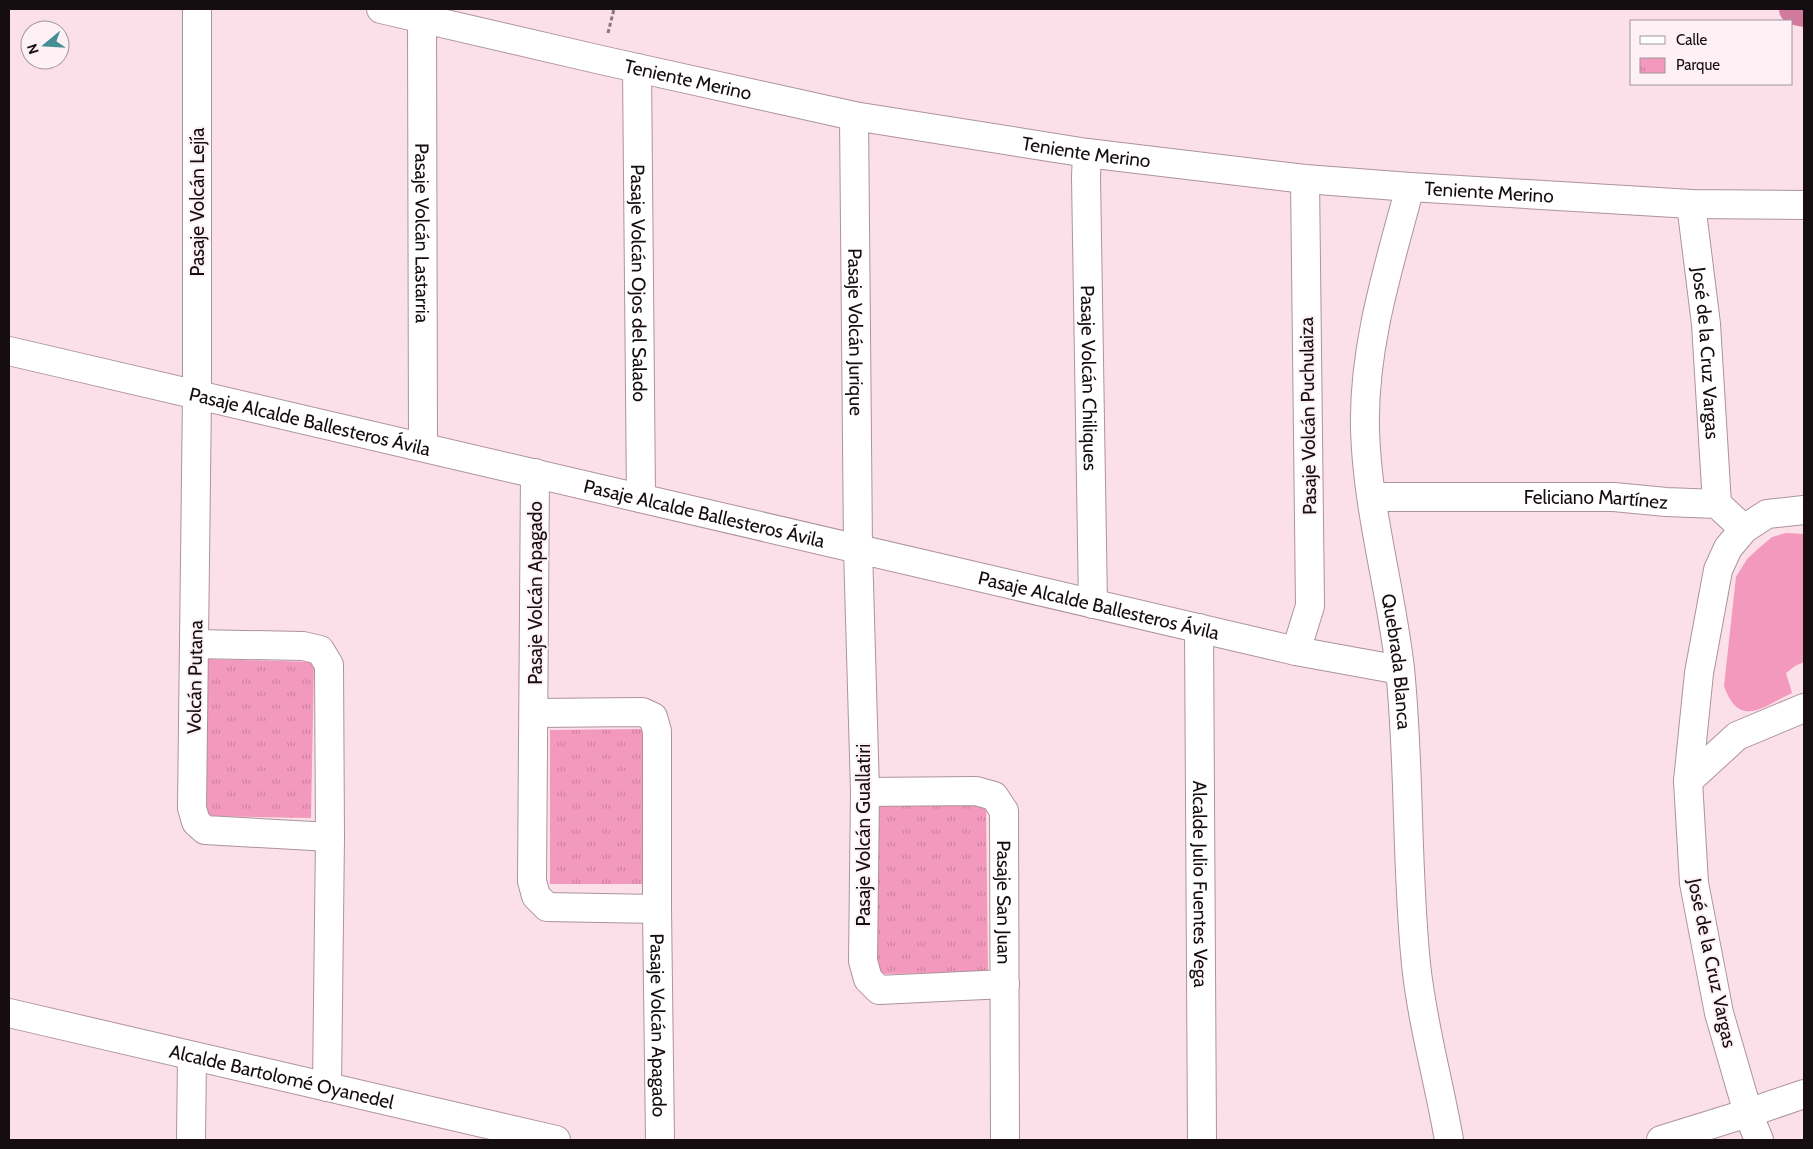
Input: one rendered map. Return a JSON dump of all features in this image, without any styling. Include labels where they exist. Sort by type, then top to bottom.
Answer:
[{"type":"street","name":"Pasaje Volcán Lejía","points":[[197,9],[197,395]]},
{"type":"street","name":"Teniente Merino","points":[[381,9],[854,116],[1087,153],[1305,178],[1410,187],[1691,204],[1804,205]]},
{"type":"street","name":"Pasaje Volcán Lastarria","points":[[422,19],[422,447]]},
{"type":"street","name":"Pasaje Volcán Ojos del Salado","points":[[638,68],[641,498]]},
{"type":"street","name":"Pasaje Volcán Jurique","points":[[854,116],[858,549]]},
{"type":"street","name":"Pasaje Volcán Chiliques","points":[[1087,153],[1093,604]]},
{"type":"street","name":"Pasaje Volcán Puchulaiza","points":[[1296,651],[1310,606],[1305,178]]},
{"type":"street","name":"Quebrada Blanca","points":[[1410,187],[1378,309],[1368,365],[1365,429],[1372,497],[1391,601],[1400,670],[1411,910],[1416,967],[1449,1140]]},
{"type":"street","name":"José de la Cruz Vargas","points":[[1691,204],[1706,324],[1717,504]]},
{"type":"street","name":"Pasaje Alcalde Ballesteros Ávila","points":[[9,351],[1296,651],[1400,670]]},
{"type":"street","name":"Volcán Putana","points":[[197,395],[196,644],[192,808],[196,822],[205,830],[330,837]]},
{"type":"street","name":"Pasaje Volcán Apagado","points":[[535,473],[532,881],[536,896],[547,907],[657,909]]},
{"type":"street","name":"Feliciano Martínez","points":[[1372,497],[1614,497],[1717,504]]},
{"type":"street","points":[[1717,504],[1744,529],[1767,514],[1804,510]]},
{"type":"street","name":"José de la Cruz Vargas","points":[[1744,529],[1728,548],[1718,570],[1699,673],[1688,781],[1694,883],[1719,1013],[1748,1114],[1759,1140]]},
{"type":"street","name":"Pasaje Volcán Guallatiri","points":[[858,549],[865,792],[863,961],[868,979],[879,990],[1005,984]]},
{"type":"street","name":"Alcalde Julio Fuentes Vega","points":[[1199,628],[1202,1140]]},
{"type":"street","points":[[196,644],[303,646],[320,650],[329,665],[330,837],[327,1087]]},
{"type":"street","points":[[1688,781],[1737,736],[1804,708]]},
{"type":"street","name":"Pasaje Volcán Apagado","points":[[534,713],[642,712],[653,717],[657,731],[660,1140]]},
{"type":"street","name":"Pasaje San Juan","points":[[865,792],[976,791],[994,796],[1004,811],[1005,1140]]},
{"type":"street","name":"Alcalde Bartolomé Oyanedel","points":[[9,1013],[541,1139]]},
{"type":"street","points":[[191,1140],[192,1056]]},
{"type":"street","points":[[1660,1140],[1748,1114],[1804,1094]]},
{"type":"green space","points":[[1786,533],[1804,534],[1804,662],[1786,673],[1792,693],[1762,708],[1745,711],[1737,707],[1730,699],[1724,686],[1736,577],[1747,559],[1759,548],[1772,537]]},
{"type":"green space","points":[[204,659],[314,662],[311,818],[200,816]]},
{"type":"green space","points":[[644,729],[644,884],[550,884],[550,730]]},
{"type":"green space","points":[[986,804],[988,973],[876,974],[874,805]]},
{"type":"waterway","points":[[1795,9],[1804,11]]}]
